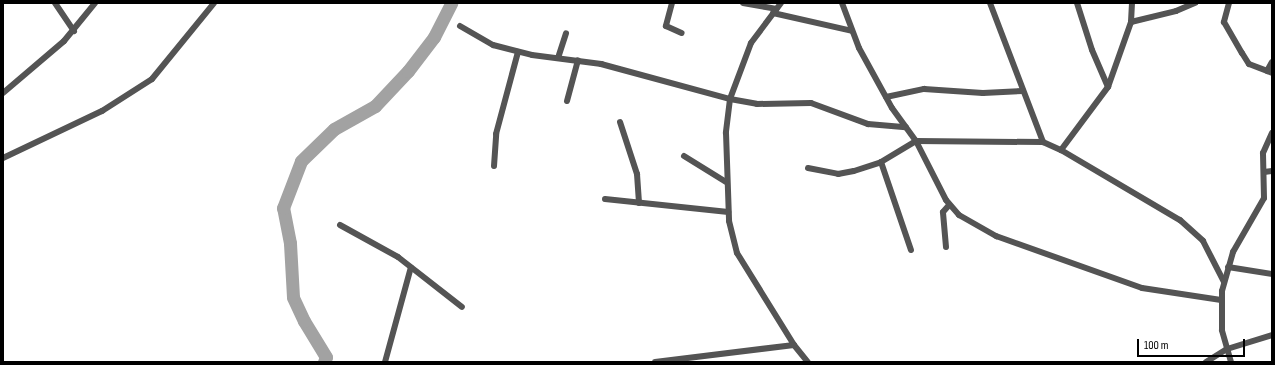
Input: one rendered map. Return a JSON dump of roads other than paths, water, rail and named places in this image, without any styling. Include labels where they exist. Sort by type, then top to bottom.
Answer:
[{"type":"street","points":[[55,3],[74,31]]},
{"type":"street","points":[[3,93],[74,31],[95,3]]},
{"type":"street","points":[[3,158],[102,111],[152,79],[214,3]]},
{"type":"street","points":[[672,3],[666,26],[682,33]]},
{"type":"street","points":[[743,3],[852,31]]},
{"type":"street","points":[[781,3],[751,43],[730,99],[726,133],[726,182],[728,212],[732,238],[737,253],[794,345],[808,362]]},
{"type":"street","points":[[842,3],[852,31],[886,97],[916,141],[949,206],[959,215],[985,231],[1036,252],[1096,270],[1148,290],[1221,300]]},
{"type":"street","points":[[990,3],[1042,142]]},
{"type":"street","points":[[1077,3],[1092,50],[1108,87]]},
{"type":"street","points":[[1061,150],[1108,87],[1132,22],[1132,3]]},
{"type":"street","points":[[1132,22],[1176,11],[1195,3]]},
{"type":"street","points":[[1229,3],[1224,22],[1249,64],[1269,72],[1272,62]]},
{"type":"street","points":[[460,26],[493,45],[518,52],[578,60],[730,99],[757,104],[811,102],[868,124],[906,127]]},
{"type":"street","points":[[558,58],[566,32]]},
{"type":"street","points":[[494,166],[496,134],[518,52]]},
{"type":"street","points":[[568,101],[578,60]]},
{"type":"street","points":[[886,97],[924,89],[983,93],[1023,90]]},
{"type":"street","points":[[620,122],[637,174],[639,203]]},
{"type":"street","points":[[1231,362],[1227,349],[1221,300],[1224,282],[1228,268],[1245,229],[1264,198],[1263,154],[1272,133]]},
{"type":"street","points":[[808,168],[838,174],[881,162],[916,141],[1042,142],[1061,150],[1180,220],[1203,241],[1224,282]]},
{"type":"street","points":[[684,156],[726,182]]},
{"type":"street","points":[[881,162],[911,250]]},
{"type":"street","points":[[1264,172],[1272,170]]},
{"type":"street","points":[[605,199],[728,212]]},
{"type":"street","points":[[946,247],[943,212],[949,206]]},
{"type":"street","points":[[340,225],[398,257],[462,307]]},
{"type":"street","points":[[385,362],[411,267]]},
{"type":"street","points":[[1228,268],[1272,274]]},
{"type":"street","points":[[1206,362],[1227,349],[1272,335]]},
{"type":"street","points":[[655,362],[794,345]]},
{"type":"waterway","points":[[324,362],[326,357],[304,321],[293,297],[290,243],[283,208],[301,161],[334,129],[375,106],[408,71],[434,37],[451,3]]}]
